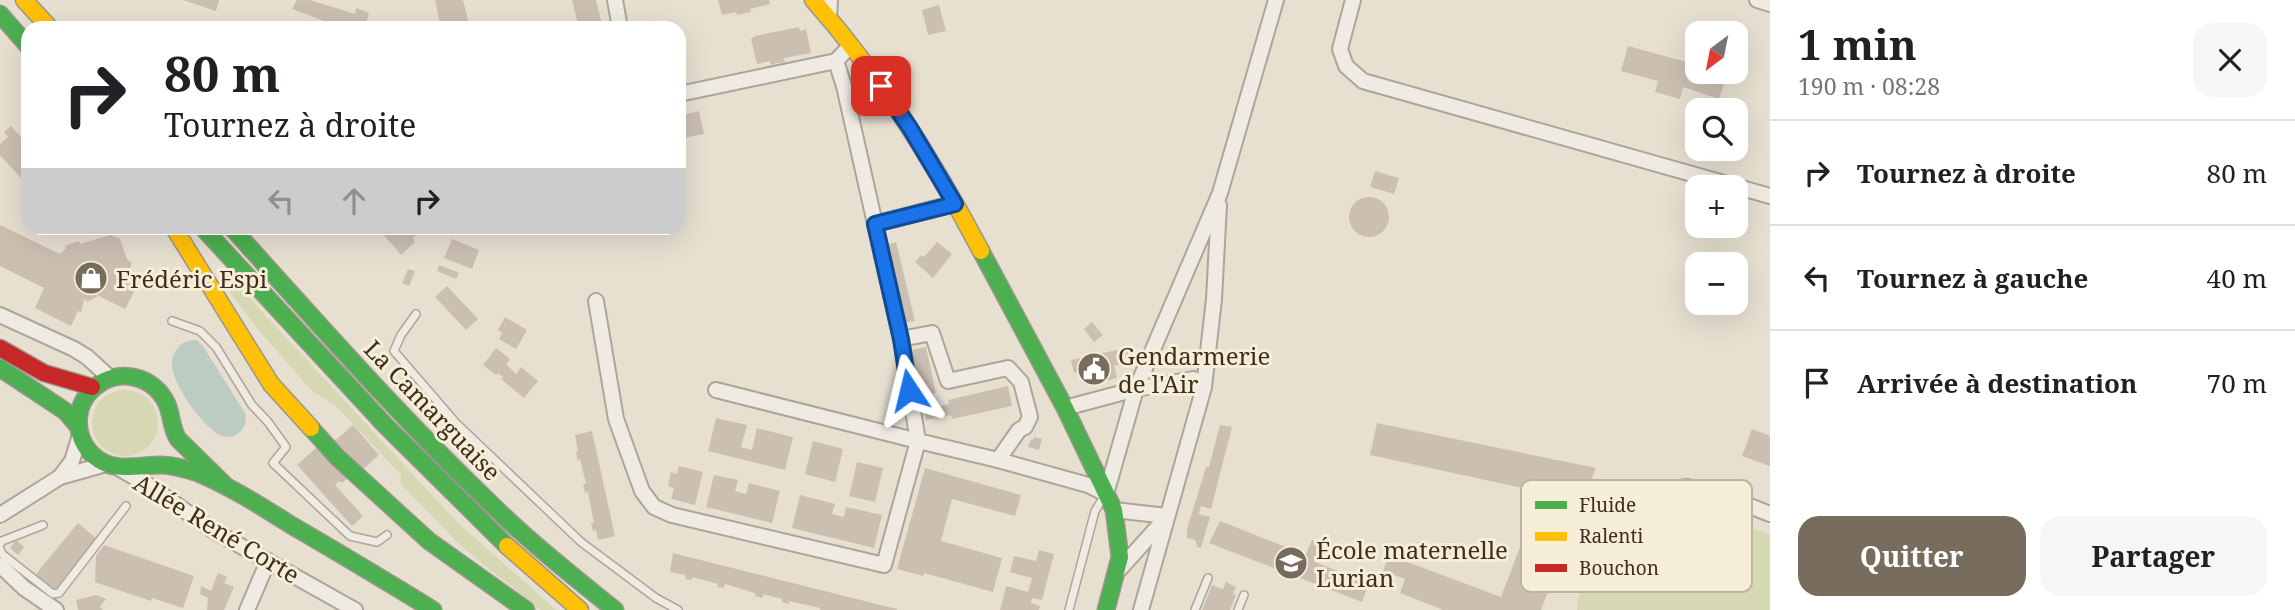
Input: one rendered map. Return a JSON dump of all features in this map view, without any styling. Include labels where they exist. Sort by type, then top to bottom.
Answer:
[{"type":"main road","points":[[24,0],[44,21]]},
{"type":"main road","points":[[813,0],[851,45],[910,128],[955,204],[1065,408],[1114,510],[1121,557],[1106,610]]},
{"type":"main road","points":[[0,7],[21,30]]},
{"type":"main road","points":[[0,14],[21,40]]},
{"type":"main road","points":[[0,21],[21,42]]},
{"type":"main road","points":[[178,235],[271,384],[337,457],[429,541],[526,610]]},
{"type":"main road","name":"La Camarguaise","points":[[210,235],[452,496],[580,610]]},
{"type":"main road","name":"La Camarguaise","points":[[238,235],[467,480],[539,548],[615,610]]},
{"type":"main road","points":[[0,348],[65,383],[92,387]]},
{"type":"main road","points":[[0,368],[65,411],[79,431],[85,447],[94,457],[111,466],[128,468],[141,465],[174,466],[226,486],[433,610]]},
{"type":"main road","points":[[79,431],[78,412],[92,387],[109,377],[131,376],[152,384],[162,395],[169,409],[174,434],[226,486]]},
{"type":"main road","points":[[141,465],[162,449],[171,424]]},
{"type":"street","points":[[615,0],[620,21]]},
{"type":"street","points":[[829,18],[830,0]]},
{"type":"street","points":[[716,390],[998,460],[1088,485],[1106,494],[1136,389],[1220,193],[1276,0]]},
{"type":"street","points":[[1353,0],[1340,50],[1346,66],[1363,81],[1770,196]]},
{"type":"street","points":[[1757,0],[1770,4]]},
{"type":"street","points":[[686,93],[836,61],[851,45]]},
{"type":"street","points":[[596,301],[616,419],[642,491],[654,508],[672,515],[884,565],[918,441],[901,339],[836,61]]},
{"type":"street","points":[[1141,610],[1204,387],[1214,299],[1220,193]]},
{"type":"street","points":[[875,224],[955,204]]},
{"type":"street","points":[[0,315],[74,349],[109,377]]},
{"type":"street","points":[[901,339],[932,333],[948,381],[1008,368],[1021,382],[1030,417],[998,460]]},
{"type":"street","points":[[1065,408],[1136,389],[1194,379],[1204,387]]},
{"type":"street","points":[[60,477],[72,461],[79,431]]},
{"type":"street","points":[[0,515],[60,477],[111,466]]},
{"type":"street","name":"Allée René Corte","points":[[111,466],[148,485],[215,531],[355,610]]},
{"type":"street","points":[[1752,507],[1770,514]]},
{"type":"street","points":[[1114,510],[1167,516]]},
{"type":"street","points":[[1118,571],[1167,516]]},
{"type":"street","points":[[247,610],[268,561]]},
{"type":"street","points":[[0,565],[24,588],[56,610]]},
{"type":"lane","points":[[416,314],[401,335],[394,351],[456,423],[581,542],[656,598],[678,610]]},
{"type":"lane","points":[[172,321],[200,331],[216,347],[252,405],[286,447],[273,463],[349,536],[377,542],[387,535]]},
{"type":"lane","points":[[1069,610],[1095,511],[1106,494]]},
{"type":"lane","points":[[43,525],[2,541],[0,547],[2,554],[53,594],[59,593],[127,506]]},
{"type":"lane","points":[[1195,610],[1208,578]]},
{"type":"lane","points":[[1238,610],[1244,595]]},
{"type":"green space","points":[[228,275],[457,522],[556,610],[541,610],[463,548],[401,484],[401,475],[336,406],[311,390],[256,327],[222,282]]},
{"type":"green space","points":[[125,390],[138,393],[148,400],[155,410],[158,423],[155,436],[148,446],[138,453],[125,456],[112,453],[102,446],[95,436],[92,423],[95,410],[102,400],[112,393]]},
{"type":"green space","points":[[1752,528],[1770,535],[1770,610],[1577,610],[1581,592],[1752,592]]},
{"type":"shaded area","points":[[197,340],[245,413],[243,429],[234,436],[224,436],[211,429],[186,399],[174,376],[172,365],[177,349],[184,342]]},
{"type":"building","points":[[183,0],[219,0],[216,11]]},
{"type":"building","points":[[297,0],[310,0],[355,14],[356,8],[369,13],[367,21],[324,21],[292,9]]},
{"type":"building","points":[[435,0],[463,0],[468,21],[440,21]]},
{"type":"building","points":[[572,0],[596,0],[601,21],[577,21]]},
{"type":"building","points":[[718,0],[769,0],[770,4],[750,9],[751,12],[722,15]]},
{"type":"building","points":[[939,5],[946,31],[928,35],[922,10]]},
{"type":"building","points":[[799,27],[800,31],[806,29],[811,53],[784,58],[785,62],[757,64],[751,39]]},
{"type":"building","points":[[1628,46],[1685,61],[1685,84],[1724,84],[1719,98],[1683,87],[1680,99],[1655,92],[1658,81],[1621,71]]},
{"type":"building","points":[[699,111],[704,134],[686,138],[686,114]]},
{"type":"building","points":[[11,126],[21,137],[21,178],[0,155],[0,144],[8,137],[4,132]]},
{"type":"building","points":[[1375,171],[1399,178],[1394,194],[1370,187]]},
{"type":"building","points":[[1369,197],[1383,203],[1389,217],[1383,231],[1369,237],[1355,231],[1349,217],[1355,203]]},
{"type":"building","name":"Frédéric Espi","points":[[0,225],[60,254],[66,248],[64,246],[79,241],[80,244],[111,235],[120,239],[127,259],[132,263],[130,268],[136,288],[125,309],[97,295],[87,302],[84,300],[81,312],[78,311],[71,326],[35,308],[44,288],[0,266]]},
{"type":"building","points":[[384,235],[415,235],[413,238],[415,242],[401,255]]},
{"type":"building","points":[[452,239],[479,250],[472,269],[444,258]]},
{"type":"building","points":[[896,242],[915,321],[902,323],[885,245]]},
{"type":"building","points":[[937,242],[952,254],[933,278],[915,262],[921,255],[924,257]]},
{"type":"building","points":[[439,265],[459,273],[456,279],[437,271]]},
{"type":"building","points":[[408,269],[415,271],[409,286],[402,283]]},
{"type":"building","points":[[447,286],[478,319],[466,330],[435,297]]},
{"type":"building","points":[[505,317],[527,330],[516,349],[499,339],[502,333],[498,330]]},
{"type":"building","points":[[1092,322],[1103,335],[1094,342],[1084,329]]},
{"type":"building","points":[[926,347],[936,393],[933,393],[936,407],[949,404],[948,400],[1008,386],[1012,406],[952,419],[951,415],[926,420],[922,396],[917,397],[907,351]]},
{"type":"building","points":[[496,348],[510,359],[506,364],[516,374],[521,367],[538,381],[524,398],[501,379],[503,377],[483,365]]},
{"type":"building","name":"Gendarmerie de l'Air","points":[[1127,348],[1130,362],[1114,366],[1117,378],[1086,385],[1083,371],[1074,373],[1071,360]]},
{"type":"building","points":[[716,418],[747,425],[741,447],[752,450],[757,428],[793,437],[785,470],[708,451]]},
{"type":"building","points":[[1377,423],[1596,468],[1591,480],[1521,480],[1521,488],[1370,455]]},
{"type":"building","points":[[353,425],[379,455],[359,473],[357,470],[342,483],[339,481],[335,485],[363,516],[352,526],[297,465],[318,446],[337,439]]},
{"type":"building","points":[[1220,425],[1232,427],[1211,509],[1201,506],[1199,514],[1210,517],[1201,548],[1197,547],[1195,540],[1187,538],[1187,529],[1206,467],[1209,467]]},
{"type":"building","points":[[1752,429],[1770,436],[1770,466],[1742,456]]},
{"type":"building","points":[[592,431],[615,536],[598,540],[591,523],[594,523],[588,492],[585,493],[583,484],[586,484],[580,459],[578,461],[576,452],[575,435]]},
{"type":"building","points":[[1034,437],[1042,439],[1039,450],[1028,447]]},
{"type":"building","points":[[813,441],[843,449],[835,482],[805,474]]},
{"type":"building","points":[[857,462],[883,468],[875,502],[849,496]]},
{"type":"building","points":[[679,466],[703,472],[695,505],[671,499],[674,488],[668,486],[671,472],[677,474]]},
{"type":"building","points":[[925,468],[1021,495],[1015,516],[952,499],[941,541],[1002,558],[993,592],[924,573],[923,576],[897,569]]},
{"type":"building","points":[[714,475],[738,480],[735,491],[746,494],[749,483],[780,491],[772,523],[706,507]]},
{"type":"building","points":[[800,495],[835,504],[832,514],[844,517],[846,507],[882,515],[874,548],[792,528]]},
{"type":"building","points":[[1220,521],[1286,547],[1284,550],[1304,558],[1312,540],[1322,545],[1315,562],[1369,583],[1362,602],[1209,543]]},
{"type":"building","points":[[78,523],[97,539],[55,590],[36,574]]},
{"type":"building","points":[[16,540],[24,547],[18,555],[10,548]]},
{"type":"building","points":[[1521,544],[1521,592],[1548,592],[1541,610],[1443,610],[1400,593],[1405,579],[1383,571],[1389,555],[1501,597]]},
{"type":"building","points":[[104,545],[194,576],[183,608],[152,598],[151,601],[95,582],[96,556]]},
{"type":"building","points":[[1039,550],[1054,554],[1042,600],[1032,598],[1031,603],[1040,606],[1039,610],[1000,610],[1006,586],[1028,592],[1032,578],[1010,572],[1014,556],[1036,561]]},
{"type":"building","points":[[673,553],[897,610],[820,610],[789,601],[789,604],[782,602],[782,599],[763,594],[763,598],[755,596],[755,593],[725,584],[724,588],[692,577],[692,580],[685,579],[686,575],[670,572]]},
{"type":"building","points":[[218,573],[227,577],[224,583],[234,587],[224,610],[207,610],[208,598],[200,594],[201,586],[211,591]]},
{"type":"building","points":[[1226,582],[1236,587],[1230,610],[1202,610],[1212,585],[1223,589]]},
{"type":"building","points":[[97,595],[106,599],[100,607],[103,610],[78,610],[76,600]]},
{"type":"traffic: fast","points":[[0,14],[21,38]]},
{"type":"traffic: fast","points":[[209,235],[385,425],[507,546]]},
{"type":"traffic: fast","points":[[238,235],[368,378],[473,486],[535,544],[615,610]]},
{"type":"traffic: fast","points":[[981,251],[1065,408],[1114,510],[1120,557],[1106,610]]},
{"type":"traffic: fast","points":[[0,368],[65,411],[78,426]]},
{"type":"traffic: fast","points":[[226,486],[178,439],[167,404],[154,387],[135,377],[115,377],[104,381],[88,394],[78,422],[83,441],[102,462],[118,467],[171,466],[210,478],[433,610]]},
{"type":"traffic: fast","points":[[311,428],[337,457],[429,541],[526,610]]},
{"type":"traffic: slow","points":[[24,0],[44,21]]},
{"type":"traffic: slow","points":[[813,0],[861,58],[904,120],[981,251]]},
{"type":"traffic: slow","points":[[178,235],[271,384],[311,428]]},
{"type":"traffic: slow","points":[[507,546],[580,610]]},
{"type":"traffic: jam","points":[[0,348],[44,373],[92,387]]},
{"type":"place","name":"Frédéric Espi","points":[[91,278]]},
{"type":"place","name":"Gendarmerie de l'Air","points":[[1094,369]]},
{"type":"place","name":"École maternelle Lurian","points":[[1291,563]]},
{"type":"route","points":[[881,86],[910,128],[955,204],[875,224],[901,339],[909,390]]}]
